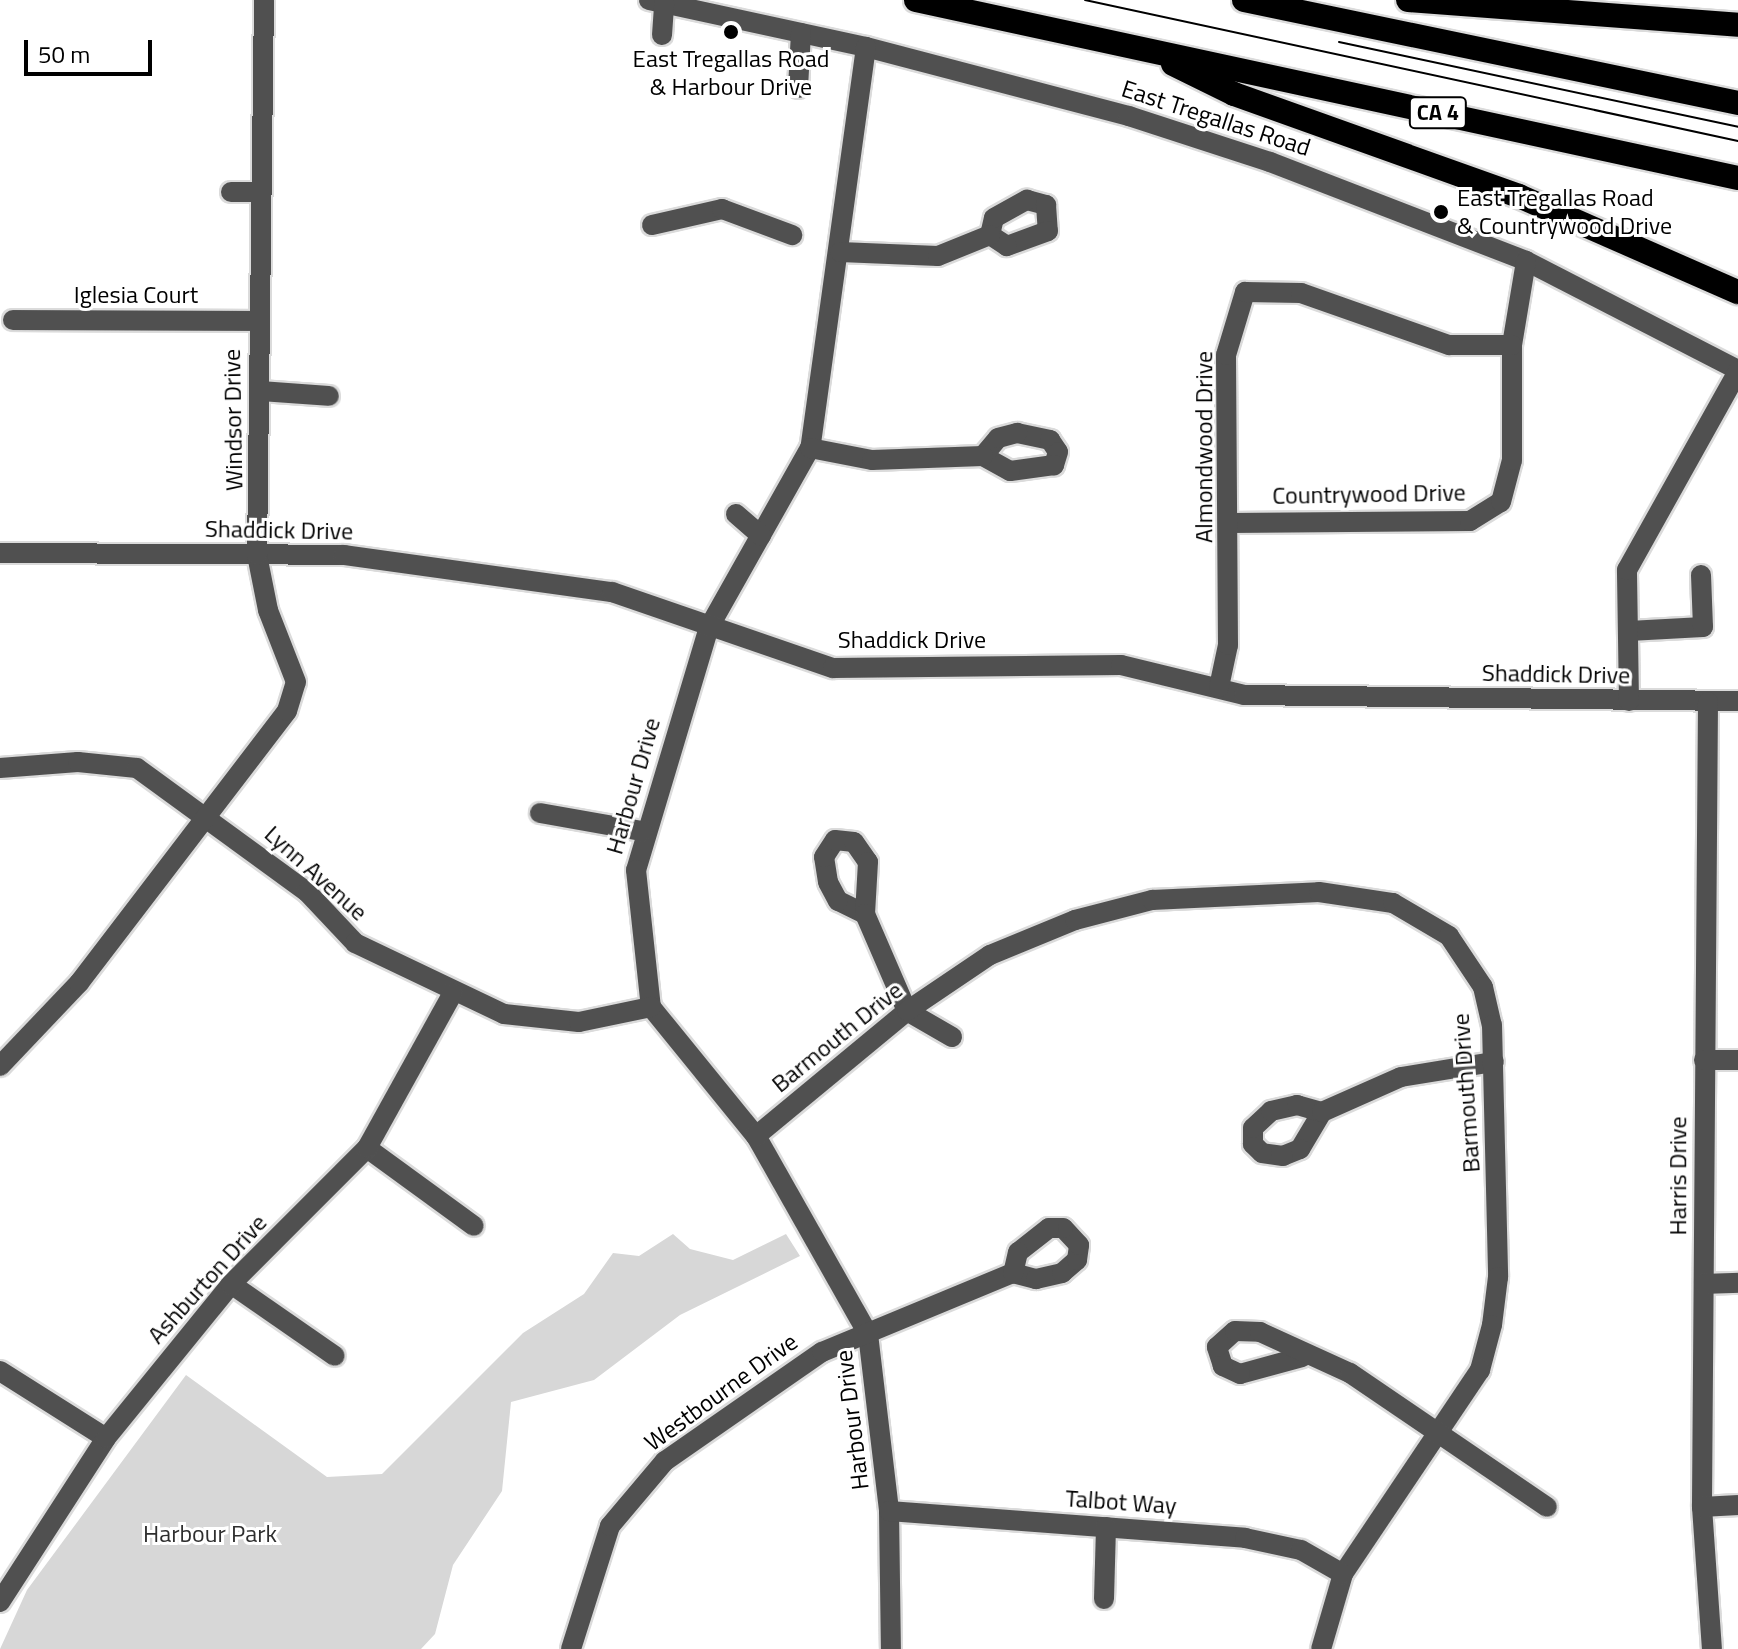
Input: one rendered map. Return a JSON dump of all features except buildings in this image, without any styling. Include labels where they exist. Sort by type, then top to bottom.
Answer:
[{"type":"highway","name":"CA 4","points":[[916,0],[1738,178]]},
{"type":"highway","points":[[1244,0],[1738,103]]},
{"type":"highway","points":[[1408,0],[1738,25]]},
{"type":"highway","points":[[1139,47],[1234,94],[1519,196],[1738,292]]},
{"type":"street","name":"Windsor Drive","points":[[0,1066],[79,983],[287,711],[296,682],[268,610],[257,555],[264,0]]},
{"type":"street","points":[[656,2],[662,35]]},
{"type":"street","name":"East Tregallas Road","points":[[656,2],[866,47],[1200,139],[1389,203],[1526,261],[1738,370]]},
{"type":"street","points":[[798,88],[801,33]]},
{"type":"street","name":"Harbour Drive","points":[[866,47],[840,252],[810,448],[709,627],[642,831],[639,945],[651,1007],[756,1136],[868,1334],[889,1511],[891,1649]]},
{"type":"street","points":[[231,192],[261,192]]},
{"type":"street","points":[[652,225],[722,209],[792,235]]},
{"type":"street","points":[[840,252],[938,256],[990,235]]},
{"type":"street","name":"Countrywood Drive","points":[[1230,523],[1470,521],[1501,502],[1510,472],[1512,345],[1526,261]]},
{"type":"street","name":"Almondwood Drive","points":[[1219,687],[1228,645],[1230,523],[1226,355],[1245,292],[1301,293],[1449,345],[1512,345]]},
{"type":"street","name":"Iglesia Court","points":[[13,320],[258,321]]},
{"type":"street","points":[[1629,701],[1627,570],[1738,370]]},
{"type":"street","points":[[260,391],[329,396]]},
{"type":"street","points":[[810,448],[872,460],[983,456]]},
{"type":"street","points":[[736,514],[761,536]]},
{"type":"street","name":"Shaddick Drive","points":[[0,553],[344,555],[612,592],[833,668],[1121,665],[1276,696],[1738,701]]},
{"type":"street","points":[[1629,631],[1703,627],[1701,575]]},
{"type":"street","name":"Harris Drive","points":[[1708,702],[1702,1507],[1712,1649]]},
{"type":"street","name":"Lynn Avenue","points":[[0,768],[78,762],[137,768],[208,813],[307,892],[355,943],[453,993],[504,1014],[579,1022],[651,1007]]},
{"type":"street","points":[[540,813],[642,831]]},
{"type":"street","name":"Barmouth Drive","points":[[756,1136],[907,1011],[990,955],[1075,920],[1152,900],[1319,892],[1393,903],[1449,936],[1483,987],[1494,1062],[1492,1325],[1480,1370],[1440,1435],[1343,1574],[1321,1649]]},
{"type":"street","points":[[865,914],[907,1011],[952,1037]]},
{"type":"street","name":"Ashburton Drive","points":[[0,1602],[106,1438],[231,1284],[367,1148],[453,993]]},
{"type":"street","points":[[1704,1060],[1738,1060]]},
{"type":"street","points":[[1322,1112],[1401,1077],[1494,1062]]},
{"type":"street","points":[[367,1148],[474,1226]]},
{"type":"street","name":"Westbourne Drive","points":[[571,1649],[610,1526],[643,1482],[822,1352],[1013,1273]]},
{"type":"street","points":[[1704,1284],[1738,1283]]},
{"type":"street","points":[[231,1284],[335,1356]]},
{"type":"street","points":[[1302,1357],[1350,1373],[1547,1507]]},
{"type":"street","points":[[0,1371],[106,1438]]},
{"type":"street","points":[[1702,1507],[1738,1505]]},
{"type":"street","name":"Talbot Way","points":[[889,1511],[1245,1538],[1301,1550],[1343,1574]]},
{"type":"street","points":[[1104,1599],[1106,1527]]},
{"type":"green space","name":"Harbour Park","points":[[673,1234],[690,1249],[733,1260],[786,1234],[800,1256],[680,1315],[594,1380],[511,1402],[502,1491],[453,1565],[435,1634],[421,1649],[0,1649],[27,1590],[186,1375],[327,1477],[382,1474],[523,1333],[584,1294],[613,1253],[639,1256]]},
{"type":"tram line","points":[[1085,0],[1738,141]]},
{"type":"tram line","points":[[1339,42],[1738,127]]},
{"type":"place","name":"East Tregallas Road & Harbour Drive","points":[[731,32]]},
{"type":"place","name":"East Tregallas Road & Countrywood Drive","points":[[1441,212]]}]
